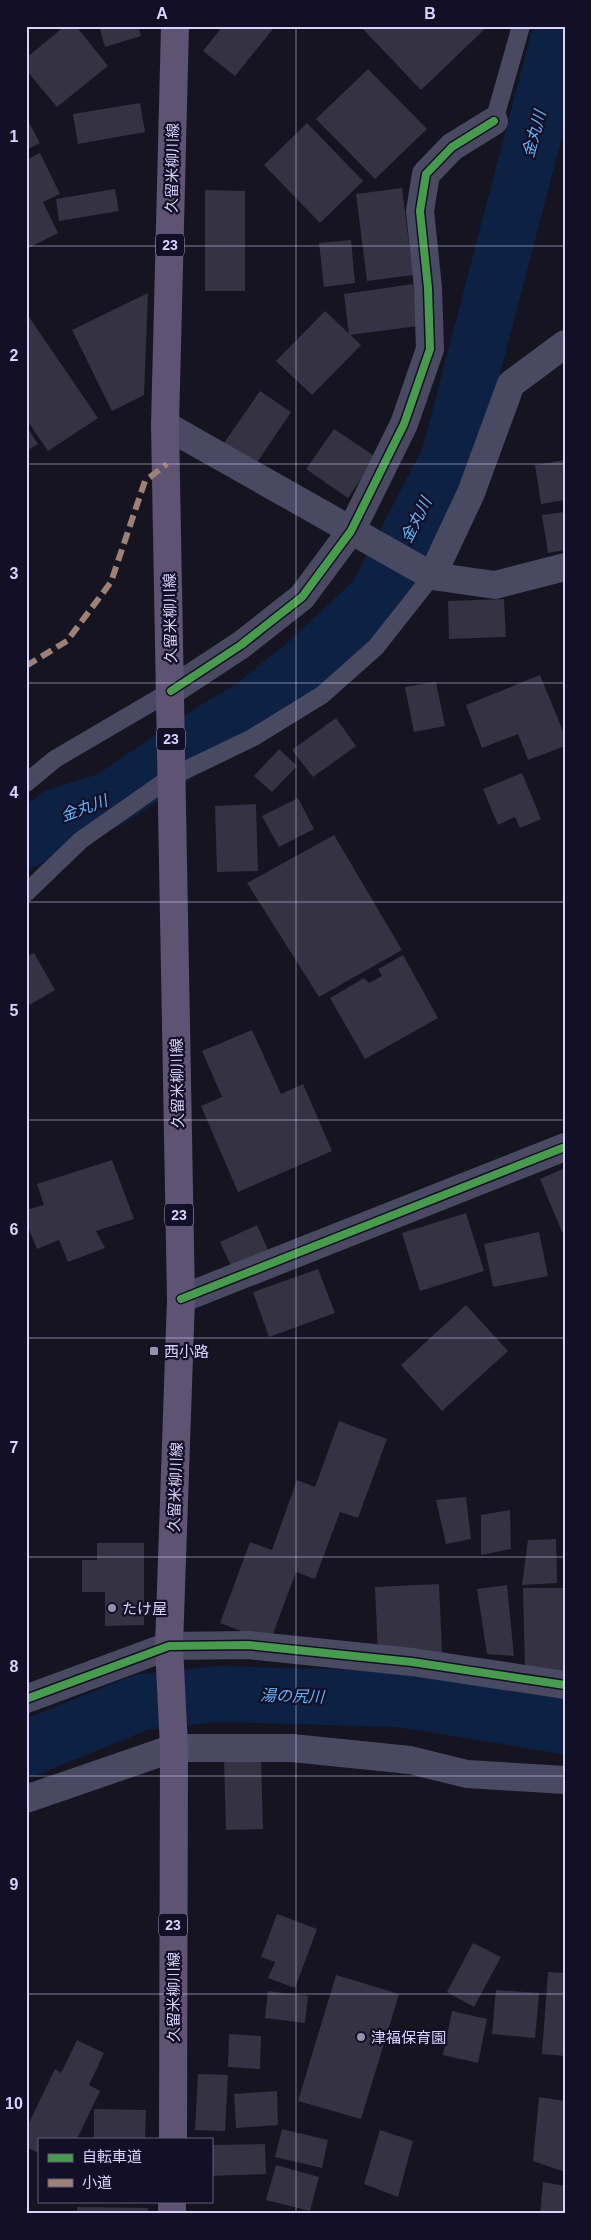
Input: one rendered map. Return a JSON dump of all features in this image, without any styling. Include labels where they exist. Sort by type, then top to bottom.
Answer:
[{"type":"main road","name":"久留米柳川線","points":[[173,2138],[174,1748],[170,1649],[181,1299],[165,425],[175,26]]},
{"type":"street","points":[[171,687],[241,646],[302,597],[351,530],[404,424],[430,349],[428,288],[420,212],[426,174],[452,147],[494,121]]},
{"type":"street","points":[[432,576],[471,493],[511,384],[565,344]]},
{"type":"street","points":[[165,425],[432,576],[495,585],[565,567]]},
{"type":"street","points":[[181,1299],[565,1147]]},
{"type":"street","points":[[26,1700],[170,1649],[267,1647],[412,1662],[565,1685]]},
{"type":"street","points":[[26,1799],[174,1748],[292,1748],[410,1760],[467,1774],[565,1780]]},
{"type":"lane","points":[[494,121],[521,26]]},
{"type":"lane","points":[[26,893],[81,840],[171,777],[252,738],[322,695],[376,647],[432,576]]},
{"type":"lane","points":[[26,783],[55,759],[171,687]]},
{"type":"water","points":[[131,1693],[134,1726],[26,1767],[26,1733]]},
{"type":"building","points":[[65,26],[76,26],[108,66],[57,107],[26,70],[26,58]]},
{"type":"building","points":[[99,26],[138,26],[141,36],[105,47]]},
{"type":"building","points":[[223,26],[269,26],[273,29],[235,76],[203,51]]},
{"type":"building","points":[[360,26],[488,26],[421,90]]},
{"type":"building","points":[[368,69],[427,129],[375,179],[316,119]]},
{"type":"building","points":[[140,103],[145,132],[78,144],[73,114]]},
{"type":"building","points":[[26,117],[40,143],[26,150]]},
{"type":"building","points":[[307,123],[363,181],[320,223],[264,165]]},
{"type":"building","points":[[40,153],[60,194],[43,202],[58,233],[26,249],[26,160]]},
{"type":"building","points":[[402,188],[413,275],[367,281],[356,194]]},
{"type":"building","points":[[115,189],[119,211],[59,221],[56,199]]},
{"type":"building","points":[[205,190],[245,191],[245,291],[205,291]]},
{"type":"building","points":[[351,240],[355,283],[324,287],[319,243]]},
{"type":"building","points":[[413,284],[418,326],[349,335],[344,294]]},
{"type":"building","points":[[148,293],[144,395],[112,411],[72,330]]},
{"type":"building","points":[[325,311],[361,345],[312,395],[276,361]]},
{"type":"building","points":[[29,317],[98,418],[48,451],[26,419],[26,319]]},
{"type":"building","points":[[260,391],[291,412],[254,467],[222,446]]},
{"type":"building","points":[[26,425],[38,444],[26,451]]},
{"type":"building","points":[[334,429],[376,457],[348,498],[306,469]]},
{"type":"building","points":[[565,460],[565,500],[541,504],[535,465]]},
{"type":"building","points":[[565,512],[565,550],[548,553],[542,515]]},
{"type":"building","points":[[504,599],[506,637],[449,639],[448,601]]},
{"type":"building","points":[[540,675],[565,736],[565,746],[528,760],[518,734],[482,748],[466,705]]},
{"type":"building","points":[[436,682],[445,726],[414,732],[405,687]]},
{"type":"building","points":[[336,718],[356,746],[313,777],[292,750]]},
{"type":"building","points":[[279,749],[297,766],[272,792],[254,776]]},
{"type":"building","points":[[522,773],[541,819],[520,828],[515,817],[498,825],[483,789]]},
{"type":"building","points":[[298,798],[314,829],[279,847],[262,816]]},
{"type":"building","points":[[256,804],[258,871],[217,872],[215,806]]},
{"type":"building","points":[[334,835],[402,950],[319,997],[247,883]]},
{"type":"building","points":[[34,953],[55,990],[26,1007],[26,957]]},
{"type":"building","points":[[403,955],[438,1018],[365,1059],[330,998],[364,978],[369,983],[382,976],[378,969]]},
{"type":"building","points":[[252,1030],[281,1094],[303,1084],[332,1151],[238,1192],[201,1106],[222,1097],[202,1051]]},
{"type":"building","points":[[112,1160],[134,1219],[96,1231],[105,1248],[68,1262],[59,1240],[37,1249],[26,1222],[26,1210],[44,1205],[37,1184]]},
{"type":"building","points":[[565,1168],[565,1230],[562,1232],[540,1179]]},
{"type":"building","points":[[466,1213],[484,1271],[420,1291],[402,1233]]},
{"type":"building","points":[[257,1225],[268,1250],[231,1266],[220,1242]]},
{"type":"building","points":[[539,1232],[548,1276],[493,1287],[484,1244]]},
{"type":"building","points":[[318,1269],[335,1313],[269,1337],[253,1292]]},
{"type":"building","points":[[466,1305],[508,1351],[442,1411],[401,1365]]},
{"type":"building","points":[[339,1421],[387,1439],[358,1518],[340,1512],[315,1579],[296,1572],[270,1642],[220,1623],[250,1542],[272,1550],[297,1480],[315,1487]]},
{"type":"building","points":[[466,1497],[471,1539],[446,1544],[436,1500]]},
{"type":"building","points":[[510,1510],[511,1549],[481,1555],[481,1515]]},
{"type":"building","points":[[556,1539],[557,1583],[522,1585],[528,1540]]},
{"type":"building","points":[[97,1543],[144,1543],[144,1625],[105,1626],[105,1592],[82,1592],[82,1560],[97,1560]]},
{"type":"building","points":[[439,1584],[442,1652],[378,1655],[375,1587]]},
{"type":"building","points":[[507,1585],[514,1656],[487,1654],[477,1589]]},
{"type":"building","points":[[523,1588],[565,1588],[565,1672],[525,1668]]},
{"type":"building","points":[[261,1758],[263,1829],[226,1830],[224,1759]]},
{"type":"building","points":[[277,1914],[317,1929],[295,1988],[268,1978],[275,1962],[261,1957]]},
{"type":"building","points":[[473,1943],[501,1957],[474,2007],[447,1992]]},
{"type":"building","points":[[548,1972],[565,1973],[565,2056],[542,2054]]},
{"type":"building","points":[[336,1975],[399,1994],[361,2119],[298,2101]]},
{"type":"building","points":[[496,1990],[539,1993],[535,2038],[492,2034]]},
{"type":"building","points":[[268,1991],[308,1996],[305,2023],[265,2018]]},
{"type":"building","points":[[452,2011],[487,2019],[478,2063],[443,2055]]},
{"type":"building","points":[[229,2034],[261,2036],[260,2069],[228,2067]]},
{"type":"building","points":[[77,2040],[104,2053],[89,2085],[100,2091],[77,2138],[38,2138],[38,2153],[26,2147],[26,2129],[55,2069],[61,2073]]},
{"type":"building","points":[[198,2074],[228,2075],[225,2131],[195,2130]]},
{"type":"building","points":[[277,2091],[278,2125],[236,2128],[234,2094]]},
{"type":"building","points":[[539,2097],[565,2101],[565,2172],[533,2161]]},
{"type":"building","points":[[94,2109],[146,2110],[145,2138],[94,2138]]},
{"type":"building","points":[[282,2129],[328,2140],[322,2168],[275,2157]]},
{"type":"building","points":[[380,2130],[413,2141],[398,2197],[364,2184]]},
{"type":"building","points":[[265,2144],[266,2174],[212,2176],[212,2145]]},
{"type":"building","points":[[276,2165],[319,2177],[310,2211],[266,2200]]},
{"type":"building","points":[[543,2182],[565,2186],[565,2214],[540,2214]]},
{"type":"building","points":[[77,2207],[148,2208],[148,2214],[77,2214]]},
{"type":"waterway","name":"金丸川","points":[[26,840],[58,816],[109,800],[215,729],[252,707],[308,662],[376,598],[449,458],[562,26]]},
{"type":"waterway","name":"湯の尻川","points":[[26,1749],[142,1702],[217,1694],[400,1699],[565,1726]]},
{"type":"marked path","points":[[26,666],[67,641],[111,582],[145,481],[167,464]]},
{"type":"cycle path","points":[[171,691],[241,645],[302,597],[351,531],[404,424],[430,349],[428,288],[420,211],[426,174],[452,147],[494,121]]},
{"type":"cycle path","points":[[181,1299],[565,1147]]},
{"type":"cycle path","points":[[26,1699],[169,1646],[248,1645],[412,1662],[565,1685]]},
{"type":"place","name":"西小路","points":[[154,1351]]},
{"type":"place","name":"たけ屋","points":[[112,1608]]},
{"type":"place","name":"津福保育園","points":[[361,2037]]}]
